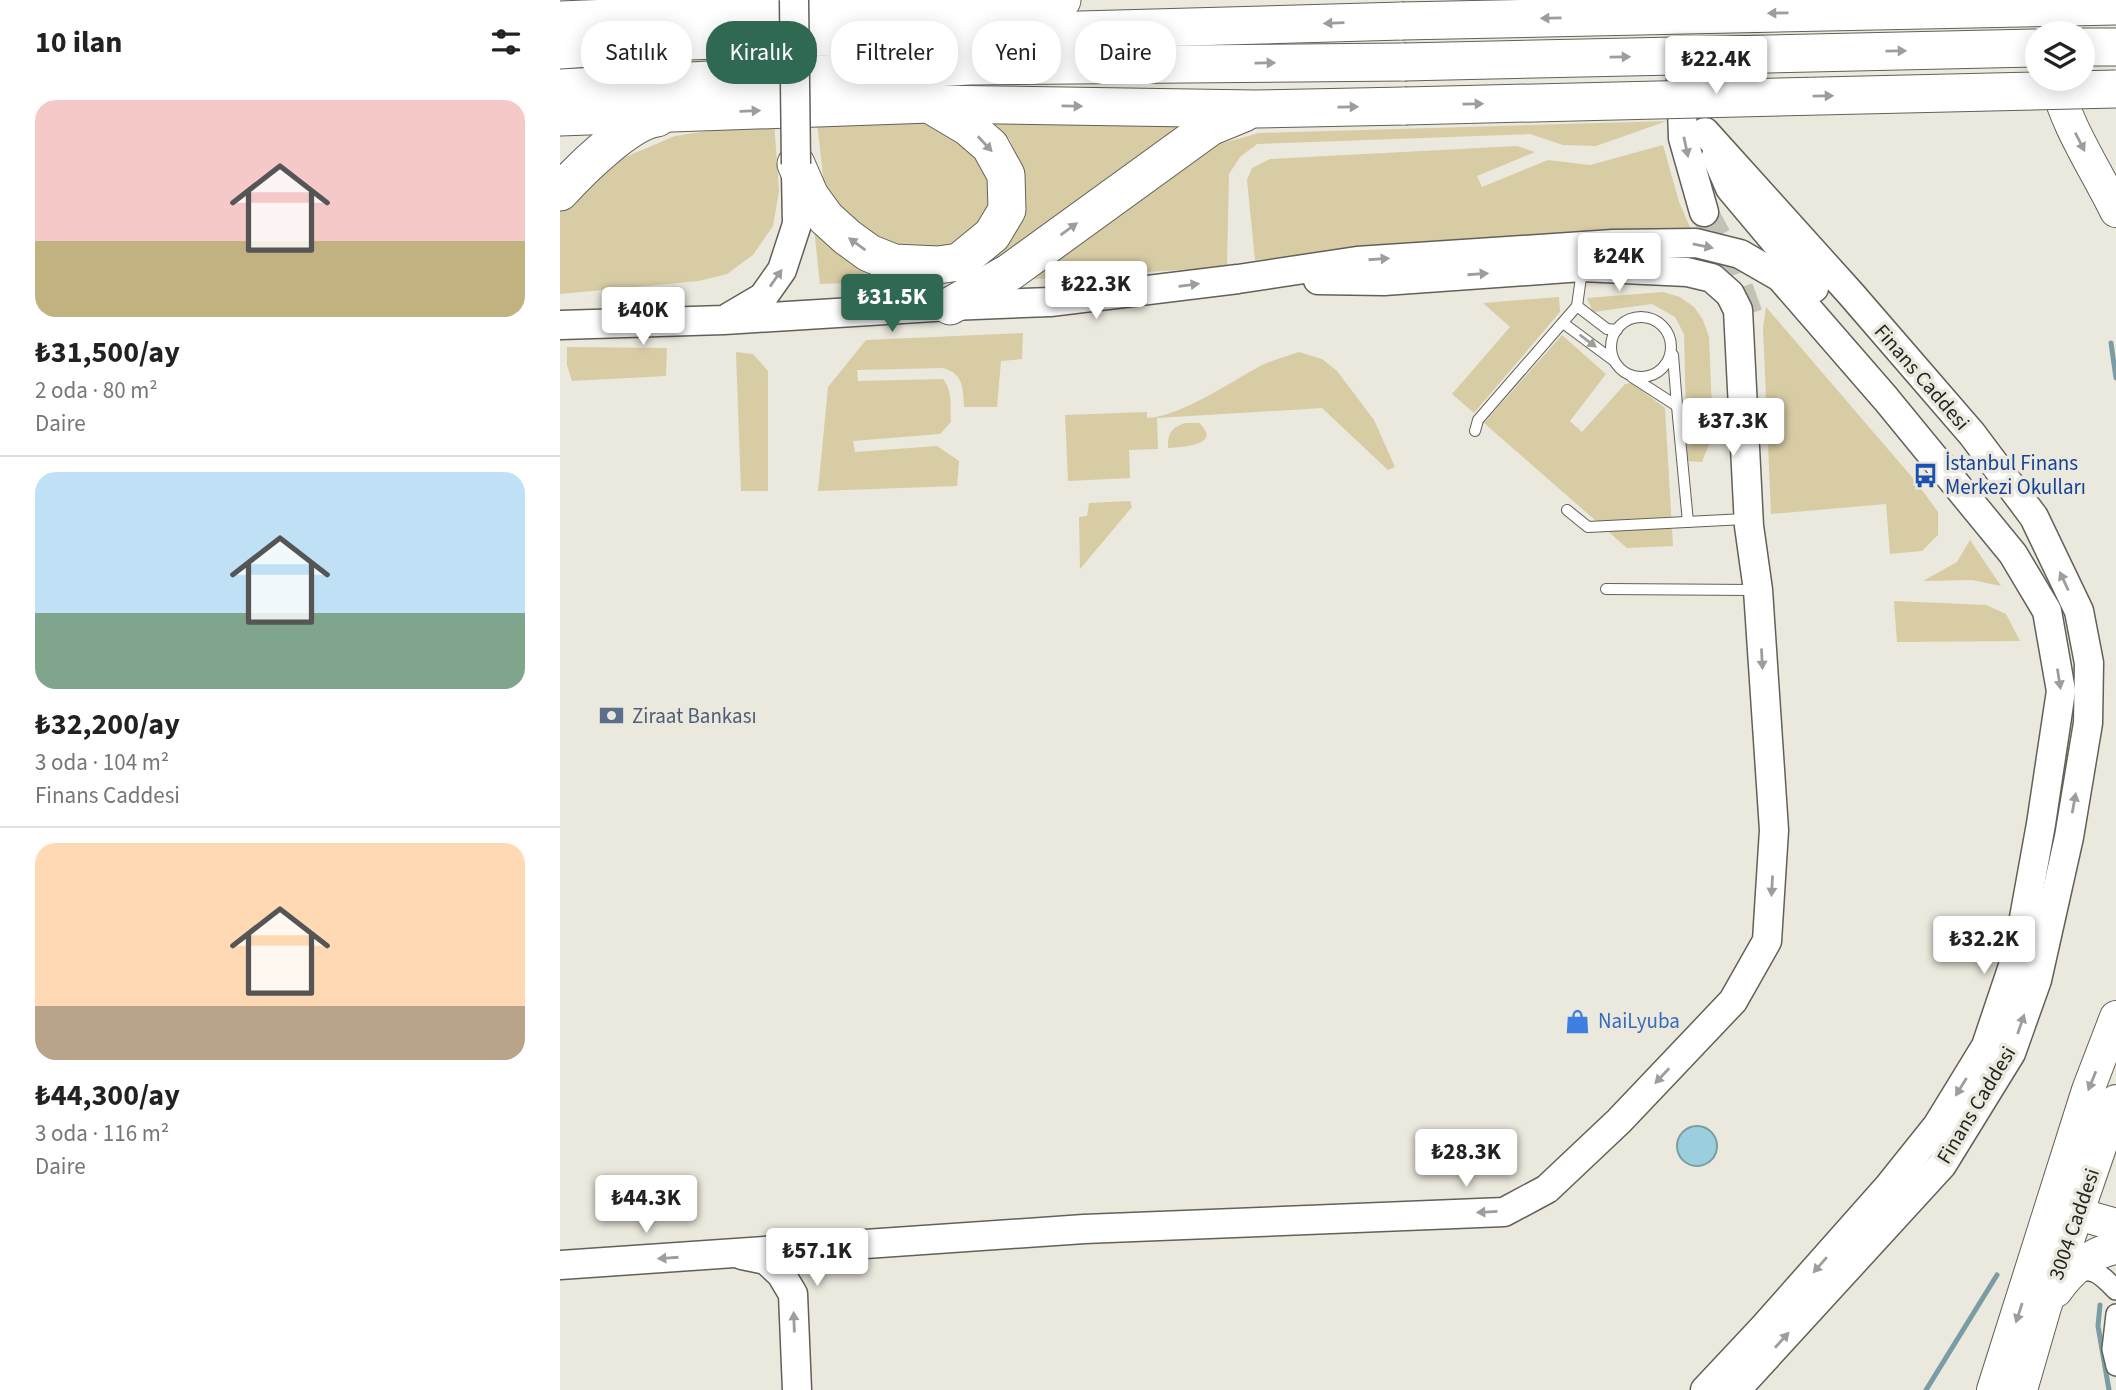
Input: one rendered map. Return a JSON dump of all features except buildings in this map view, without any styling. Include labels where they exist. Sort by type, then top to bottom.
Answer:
[{"type":"highway","points":[[560,20],[675,7],[1062,0]]},
{"type":"highway","points":[[560,50],[700,41],[1402,21],[2116,6]]},
{"type":"highway","points":[[2095,47],[2116,47]]},
{"type":"highway","points":[[560,88],[970,66],[1404,62],[2025,48]]},
{"type":"highway","points":[[560,117],[930,104],[1255,109],[2116,89]]},
{"type":"highway","points":[[796,164],[810,196],[826,218],[869,253],[894,263],[938,265],[958,262],[992,235],[1007,210],[1006,175],[990,146],[968,127],[930,104]]},
{"type":"highway","points":[[950,306],[1010,272],[1210,127],[1255,109]]},
{"type":"highway","points":[[560,192],[616,138],[649,119],[682,114]]},
{"type":"main road","points":[[724,320],[763,297],[782,270],[797,224],[794,0]]},
{"type":"main road","points":[[2038,0],[2042,21]]},
{"type":"main road","points":[[2097,0],[2116,61]]},
{"type":"main road","points":[[1681,80],[1705,132]]},
{"type":"main road","points":[[1681,80],[1683,138],[1704,212]]},
{"type":"main road","points":[[2060,91],[2076,135],[2107,177],[2116,211]]},
{"type":"main road","name":"Finans Caddesi","points":[[1705,132],[1730,188],[1983,490],[2028,561],[2047,611],[2061,691],[2018,951],[1986,1046],[1937,1126],[1889,1186],[1705,1390]]},
{"type":"main road","name":"Finans Caddesi","points":[[1705,132],[1972,434],[2034,517],[2079,611],[2089,663],[2088,723],[2068,837],[2037,980],[2011,1053],[1942,1165],[1736,1390]]},
{"type":"main road","name":"Finans Caddesi","points":[[1238,279],[1357,261],[1613,244],[1696,243],[1740,254],[1780,277],[1886,399],[2013,554],[2047,611]]},
{"type":"main road","points":[[560,325],[724,320],[1050,302],[1238,279],[1384,281],[1582,267],[1687,272],[1712,278],[1730,294],[1738,310],[1749,519],[1758,590],[1774,830],[1767,941],[1733,1001],[1619,1121],[1548,1189],[1504,1212],[1084,1229],[560,1265]]},
{"type":"main road","points":[[1752,326],[1760,526],[1758,590]]},
{"type":"main road","points":[[2116,1017],[2088,1090],[2079,1192],[2116,1224]]},
{"type":"main road","name":"3004 Caddesi","points":[[2021,1390],[2079,1192],[2116,1101]]},
{"type":"main road","name":"3004 Caddesi","points":[[1993,1390],[2039,1248],[2079,1192]]},
{"type":"main road","points":[[2045,1307],[2069,1273],[2105,1250],[2116,1248]]},
{"type":"main road","points":[[736,1253],[766,1260],[781,1274],[793,1294],[797,1390]]},
{"type":"street","points":[[1681,80],[1688,0]]},
{"type":"street","points":[[2069,1273],[2086,1269],[2100,1274],[2116,1290]]},
{"type":"street","points":[[2116,1314],[2112,1349],[2116,1366]]},
{"type":"lane","points":[[1475,431],[1478,420],[1577,306],[1582,267]]},
{"type":"lane","points":[[1577,306],[1607,329],[1617,330]]},
{"type":"lane","points":[[1677,406],[1628,375],[1614,360],[1612,339],[1623,323],[1632,318],[1651,318],[1666,329],[1671,338],[1688,522]]},
{"type":"lane","points":[[1563,323],[1614,360]]},
{"type":"lane","points":[[1628,375],[1638,378],[1659,373],[1666,365],[1672,347]]},
{"type":"lane","points":[[1567,510],[1588,527],[1749,519]]},
{"type":"lane","points":[[1606,589],[1758,590]]},
{"type":"shaded area","points":[[989,117],[1191,122],[983,268],[1005,240],[1022,170],[1010,140]]},
{"type":"shaded area","points":[[919,119],[949,125],[988,172],[988,207],[970,235],[944,249],[906,251],[865,234],[841,214],[824,184],[817,123]]},
{"type":"shaded area","points":[[774,121],[779,191],[773,226],[753,255],[727,274],[699,281],[560,294],[560,206],[616,161],[675,136]]},
{"type":"shaded area","points":[[1667,121],[1596,146],[1563,145],[1530,134],[1257,144],[1240,157],[1229,174],[1227,267],[1021,280],[1209,147],[1259,133]]},
{"type":"shaded area","points":[[1663,145],[1679,202],[1693,234],[1420,247],[1255,260],[1247,180],[1252,168],[1270,159],[1517,146],[1535,152],[1477,176],[1482,187],[1548,160],[1590,165]]},
{"type":"shaded area","points":[[814,228],[899,281],[820,284]]},
{"type":"shaded area","points":[[1663,292],[1680,297],[1694,307],[1703,320],[1709,337],[1713,434],[1702,462],[1687,461],[1684,334],[1675,317],[1652,304],[1593,312],[1587,298]]},
{"type":"shaded area","points":[[1559,297],[1560,312],[1474,413],[1452,394],[1510,327],[1483,303]]},
{"type":"shaded area","points":[[1766,307],[1917,483],[1938,512],[1938,535],[1922,551],[1890,554],[1886,504],[1771,514],[1763,328]]},
{"type":"shaded area","points":[[1023,333],[1022,359],[1001,361],[997,407],[964,407],[959,378],[943,368],[857,370],[858,381],[943,379],[950,394],[951,422],[940,434],[853,441],[855,452],[937,446],[959,461],[957,486],[818,491],[828,387],[866,340]]},
{"type":"shaded area","points":[[1562,335],[1606,374],[1570,421],[1582,432],[1625,384],[1632,383],[1665,408],[1673,546],[1627,548],[1484,423]]},
{"type":"shaded area","points":[[567,347],[667,348],[666,376],[572,381],[567,365]]},
{"type":"shaded area","points":[[736,352],[753,354],[768,371],[768,491],[741,491]]},
{"type":"shaded area","points":[[1299,352],[1322,359],[1337,371],[1374,420],[1395,467],[1388,470],[1322,408],[1157,418],[1158,449],[1129,450],[1130,478],[1068,481],[1065,415],[1147,412],[1147,418],[1175,412],[1262,365]]},
{"type":"shaded area","points":[[1185,423],[1199,423],[1205,431],[1203,441],[1190,446],[1168,448],[1171,432]]},
{"type":"shaded area","points":[[1130,501],[1132,507],[1080,569],[1079,517],[1087,516],[1089,503]]},
{"type":"shaded area","points":[[1970,540],[2001,586],[1972,580],[1923,581],[1957,562]]},
{"type":"shaded area","points":[[1894,601],[1986,605],[2006,614],[2020,641],[1897,642]]},
{"type":"water","points":[[1697,1126],[1711,1132],[1717,1146],[1711,1160],[1697,1166],[1683,1160],[1677,1146],[1683,1132]]},
{"type":"waterway","points":[[2111,343],[2116,378]]},
{"type":"waterway","points":[[1926,1390],[1997,1275]]},
{"type":"waterway","points":[[2100,1305],[2098,1326],[2109,1390]]},
{"type":"tunnel","points":[[1704,212],[1727,255],[1750,318]]},
{"type":"place","name":"İstanbul Finans Merkezi Okulları","points":[[1925,475]]},
{"type":"place","name":"Ziraat Bankası","points":[[612,716]]},
{"type":"place","name":"NaiLyuba","points":[[1578,1021]]}]
